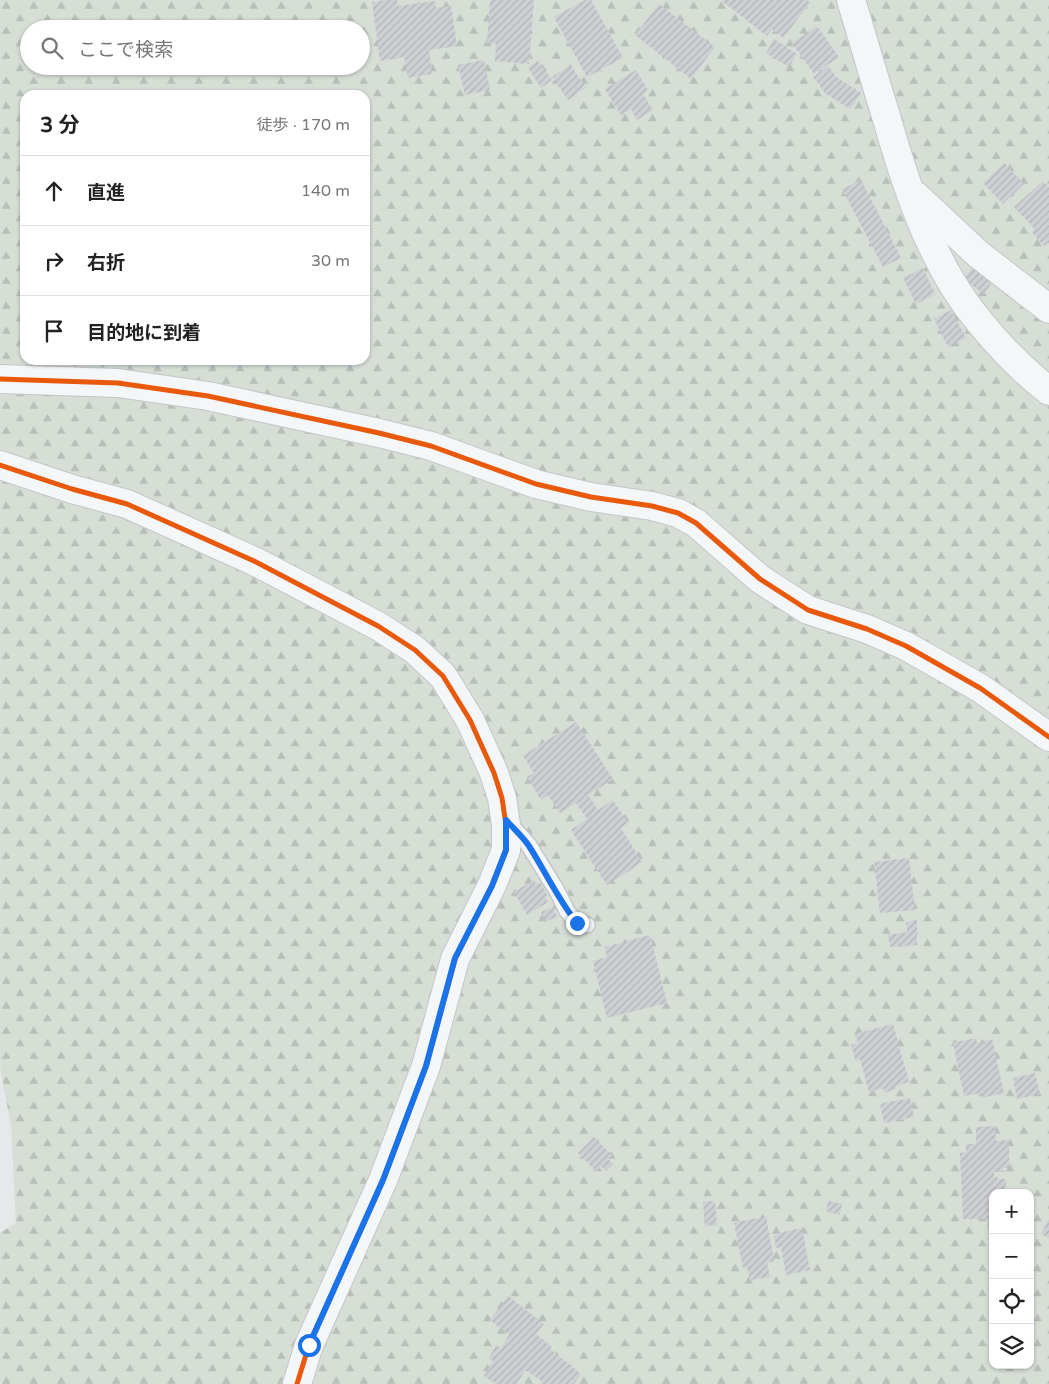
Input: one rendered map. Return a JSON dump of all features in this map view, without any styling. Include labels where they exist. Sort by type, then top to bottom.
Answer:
[{"type":"street","points":[[851,0],[896,152],[909,190],[935,253],[963,299],[1008,354],[1030,377],[1049,391]]},
{"type":"street","points":[[909,190],[978,254],[1049,309]]},
{"type":"street","points":[[0,379],[118,383],[208,396],[431,446],[536,484],[591,497],[678,512],[696,523],[760,579],[808,610],[867,629],[906,646],[980,688],[1049,736]]},
{"type":"street","points":[[0,465],[72,489],[127,504],[254,561],[378,626],[415,650],[443,676],[470,720],[494,773],[502,798],[506,820],[506,850],[492,886],[455,958],[426,1066],[383,1180],[332,1290],[309,1345],[302,1379]]},
{"type":"lane","points":[[506,820],[528,844],[567,911],[577,923],[587,925]]},
{"type":"green space","points":[[0,0],[1049,0],[1049,1384],[0,1384],[0,1233],[16,1223],[11,1126],[0,1067]]},
{"type":"building","points":[[397,0],[398,6],[435,1],[436,8],[451,6],[457,46],[429,50],[432,74],[408,78],[404,57],[380,61],[372,2]]},
{"type":"building","points":[[490,0],[534,0],[529,64],[495,61],[496,44],[487,43]]},
{"type":"building","points":[[585,0],[591,0],[623,58],[587,77],[554,17]]},
{"type":"building","points":[[723,0],[807,0],[810,3],[783,38],[772,29],[767,36]]},
{"type":"building","points":[[659,4],[715,47],[691,79],[635,35]]},
{"type":"building","points":[[817,26],[839,57],[814,74],[792,43]]},
{"type":"building","points":[[774,39],[797,54],[789,67],[766,53]]},
{"type":"building","points":[[484,60],[490,90],[465,95],[458,65]]},
{"type":"building","points":[[538,61],[552,80],[541,88],[528,68]]},
{"type":"building","points":[[570,65],[586,87],[568,100],[552,77]]},
{"type":"building","points":[[828,66],[836,77],[861,93],[850,109],[825,93],[813,77]]},
{"type":"building","points":[[636,70],[648,90],[643,94],[653,110],[637,120],[631,109],[621,115],[605,89]]},
{"type":"building","points":[[1004,163],[1024,184],[1003,204],[983,183]]},
{"type":"building","points":[[861,180],[901,258],[883,267],[842,189]]},
{"type":"building","points":[[1043,181],[1049,187],[1049,244],[1044,246],[1032,232],[1035,229],[1014,207]]},
{"type":"building","points":[[975,263],[995,278],[984,294],[964,279]]},
{"type":"building","points":[[923,268],[935,294],[916,304],[903,278]]},
{"type":"building","points":[[951,310],[966,338],[948,347],[934,319]]},
{"type":"building","points":[[576,722],[613,779],[588,795],[598,810],[613,800],[628,823],[621,828],[642,862],[607,885],[571,830],[587,819],[576,803],[560,813],[548,795],[541,800],[527,777],[534,773],[523,756]]},
{"type":"building","points":[[909,858],[915,910],[880,913],[874,862]]},
{"type":"building","points":[[534,880],[536,884],[540,882],[547,895],[545,897],[548,902],[527,915],[514,892]]},
{"type":"building","points":[[553,907],[557,917],[546,921],[541,912]]},
{"type":"building","points":[[917,919],[917,945],[890,947],[888,935],[907,932],[906,923]]},
{"type":"building","points":[[650,935],[667,1003],[607,1018],[593,961],[607,957],[605,947]]},
{"type":"building","points":[[893,1024],[909,1082],[895,1086],[896,1089],[885,1093],[883,1088],[869,1092],[860,1059],[856,1061],[851,1045],[858,1043],[855,1034]]},
{"type":"building","points":[[976,1038],[977,1043],[992,1039],[1004,1093],[982,1098],[981,1093],[964,1096],[953,1043]]},
{"type":"building","points":[[1035,1073],[1040,1094],[1017,1099],[1013,1078]]},
{"type":"building","points":[[910,1098],[914,1117],[884,1123],[880,1104]]},
{"type":"building","points":[[995,1126],[996,1141],[1009,1140],[1009,1168],[1003,1168],[1004,1172],[994,1172],[994,1179],[1006,1179],[1006,1189],[989,1189],[989,1230],[988,1219],[963,1219],[960,1153],[966,1152],[966,1144],[976,1144],[976,1127]]},
{"type":"building","points":[[594,1137],[612,1155],[608,1159],[613,1164],[606,1171],[601,1166],[596,1171],[578,1153]]},
{"type":"building","points":[[715,1201],[717,1225],[705,1226],[703,1202]]},
{"type":"building","points":[[828,1201],[842,1204],[840,1215],[826,1211]]},
{"type":"building","points":[[766,1216],[774,1261],[767,1263],[770,1277],[750,1280],[747,1267],[743,1268],[734,1223]]},
{"type":"building","points":[[1049,1219],[1049,1238],[1041,1234]]},
{"type":"building","points":[[802,1228],[810,1270],[786,1275],[781,1247],[776,1248],[774,1236],[778,1235],[778,1233]]},
{"type":"building","points":[[508,1296],[544,1324],[536,1334],[552,1347],[550,1349],[581,1374],[574,1384],[540,1384],[542,1381],[525,1370],[517,1384],[496,1384],[484,1376],[493,1361],[489,1358],[496,1345],[501,1348],[509,1335],[490,1320]]},
{"type":"cycle path","points":[[0,379],[118,383],[208,396],[431,446],[536,484],[591,497],[652,506],[678,513],[696,523],[760,579],[808,610],[867,629],[906,646],[980,688],[1049,737]]},
{"type":"cycle path","points":[[0,465],[72,489],[127,504],[254,561],[378,626],[415,650],[443,676],[470,720],[494,773],[502,798],[506,825],[506,850],[492,885],[455,959],[426,1066],[383,1180],[309,1345],[297,1384]]},
{"type":"route","points":[[309,1345],[332,1290],[383,1180],[426,1066],[455,958],[492,886],[506,850],[506,820],[528,844],[567,911],[577,923]]}]
